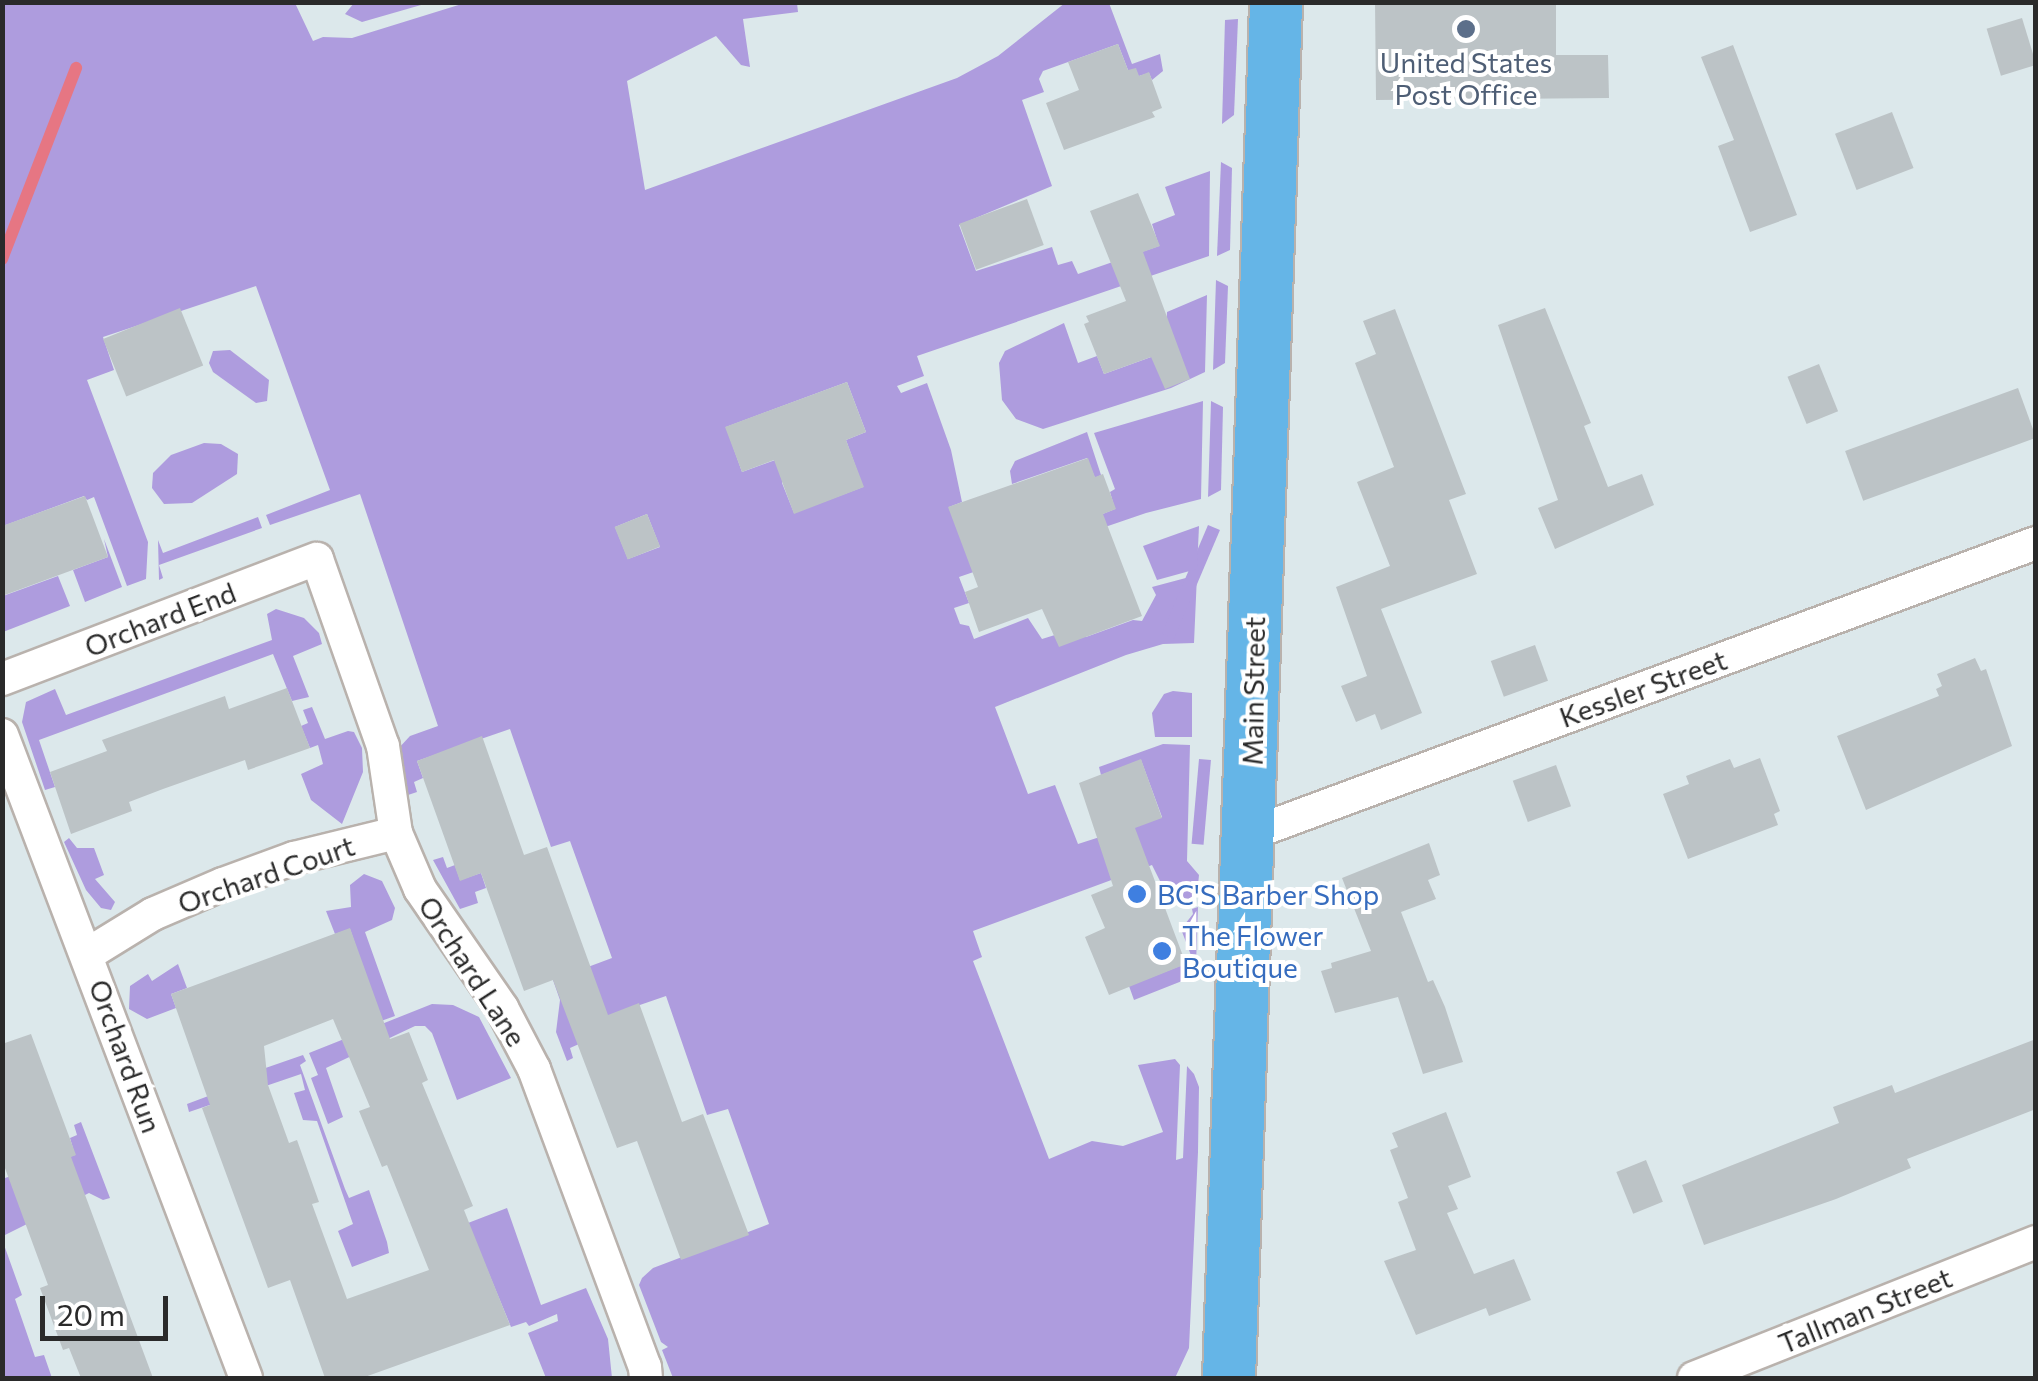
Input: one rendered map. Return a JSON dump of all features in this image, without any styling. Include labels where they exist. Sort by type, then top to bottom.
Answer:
[{"type":"main road","name":"Main Street","points":[[1229,1378],[1276,2]]},
{"type":"street","name":"Kessler Street","points":[[1250,834],[2036,542]]},
{"type":"street","name":"Orchard End","points":[[2,678],[318,559]]},
{"type":"street","name":"Orchard Lane","points":[[318,559],[383,746],[396,832],[420,889],[502,1008],[534,1069],[646,1367],[646,1378]]},
{"type":"street","name":"Orchard Run","points":[[2,735],[246,1378]]},
{"type":"street","name":"Orchard Court","points":[[88,954],[153,914],[223,884],[294,858],[396,832]]},
{"type":"street","name":"Tallman Street","points":[[1694,1378],[2036,1242]]},
{"type":"shaded area","points":[[354,2],[428,3],[362,22],[345,14]]},
{"type":"shaded area","points":[[2,3],[295,3],[313,41],[323,37],[352,38],[465,3],[797,3],[798,12],[743,19],[750,67],[741,65],[716,36],[627,81],[645,190],[957,78],[998,56],[1065,3],[1109,3],[1132,64],[1160,54],[1163,71],[1152,80],[1149,73],[1139,76],[1128,70],[1118,44],[1043,71],[1039,79],[1044,92],[1022,100],[1052,186],[959,225],[976,271],[1052,247],[1058,265],[1072,261],[1078,274],[1159,246],[1152,224],[1175,215],[1165,187],[1210,171],[1209,256],[917,356],[924,376],[897,386],[901,393],[927,383],[951,450],[962,502],[949,507],[1058,532],[1115,509],[1110,492],[1115,489],[1094,433],[1203,401],[1201,499],[1146,513],[959,577],[969,603],[954,608],[960,624],[969,626],[974,639],[1028,618],[1042,639],[1071,630],[1086,637],[1133,620],[1142,621],[1156,595],[1152,587],[1197,575],[1194,643],[1163,644],[1126,655],[995,707],[1028,794],[1055,785],[1078,844],[1162,817],[1141,760],[1101,775],[1099,767],[1163,744],[1190,745],[1187,861],[1199,875],[1197,895],[1188,899],[1166,893],[1152,865],[973,931],[982,957],[973,961],[1049,1159],[1092,1141],[1123,1146],[1163,1132],[1138,1065],[1175,1059],[1180,1065],[1176,1160],[1183,1158],[1187,1066],[1194,1074],[1199,1087],[1198,1152],[1189,1348],[1175,1378],[673,1378],[662,1350],[668,1347],[661,1342],[639,1285],[642,1278],[653,1268],[769,1224],[728,1109],[707,1115],[666,996],[573,1028],[579,1044],[570,1048],[573,1058],[567,1061],[556,1032],[560,1000],[553,980],[612,958],[570,841],[551,847],[510,729],[417,761],[423,778],[414,782],[417,792],[408,795],[396,763],[397,750],[410,736],[438,726],[360,494],[270,525],[266,515],[330,490],[256,286],[103,337],[114,370],[87,380],[148,542],[146,579],[127,586],[94,497],[87,500],[84,496],[3,526]],"holes":[[[847,382],[866,432],[846,440],[863,487],[794,513],[782,483],[792,454],[742,472],[726,427]],[[647,514],[660,547],[628,559],[615,527]]]},
{"type":"shaded area","points":[[1238,19],[1234,115],[1222,124],[1225,20]]},
{"type":"shaded area","points":[[1221,162],[1232,168],[1230,250],[1217,256]]},
{"type":"shaded area","points":[[1216,280],[1228,286],[1225,363],[1213,370]]},
{"type":"shaded area","points":[[1207,295],[1205,372],[1171,388],[1043,429],[1016,419],[1002,400],[999,363],[1005,351],[1064,323],[1078,363],[1097,356],[1104,374],[1165,352],[1167,312]]},
{"type":"shaded area","points":[[230,350],[269,380],[267,401],[256,403],[213,372],[209,363],[213,351]]},
{"type":"shaded area","points":[[1211,401],[1223,407],[1221,490],[1208,497]]},
{"type":"shaded area","points":[[1087,432],[1101,475],[1095,478],[1087,458],[1012,484],[1010,471],[1015,461]]},
{"type":"shaded area","points":[[204,443],[221,444],[238,454],[237,474],[192,503],[164,504],[152,488],[153,473],[171,455]]},
{"type":"shaded area","points":[[258,517],[262,528],[159,565],[163,578],[159,580],[158,540],[163,553]]},
{"type":"shaded area","points":[[1208,525],[1220,530],[1174,639],[1162,634]]},
{"type":"shaded area","points":[[1199,526],[1197,569],[1157,580],[1143,546]]},
{"type":"shaded area","points":[[104,539],[122,587],[85,602],[73,570],[108,557]]},
{"type":"shaded area","points":[[58,576],[70,606],[3,632],[3,596]]},
{"type":"shaded area","points":[[276,609],[304,618],[319,633],[322,644],[293,656],[309,697],[292,701],[273,654],[39,740],[55,787],[45,790],[22,722],[26,702],[55,689],[66,715],[272,640],[267,614]]},
{"type":"shaded area","points":[[1192,693],[1192,737],[1155,737],[1152,713],[1164,694]]},
{"type":"shaded area","points":[[312,707],[325,739],[354,732],[362,748],[363,772],[342,824],[311,800],[301,774],[323,764],[318,745],[310,748],[301,726],[308,723],[303,710]]},
{"type":"shaded area","points":[[1199,759],[1211,760],[1204,845],[1192,844]]},
{"type":"shaded area","points":[[69,838],[77,848],[94,848],[104,875],[95,879],[115,902],[111,910],[101,908],[86,890],[64,842]]},
{"type":"shaded area","points":[[443,857],[447,868],[455,865],[460,880],[481,873],[486,888],[475,892],[478,903],[460,909],[433,860]]},
{"type":"shaded area","points":[[364,874],[382,881],[395,908],[392,920],[365,932],[395,1016],[381,1021],[350,929],[335,934],[326,911],[351,907],[350,885]]},
{"type":"shaded area","points":[[1198,907],[1196,965],[1182,981],[1134,1000],[1129,986],[1190,962],[1181,929],[1193,914],[1192,909]]},
{"type":"shaded area","points":[[178,964],[187,988],[171,994],[176,1008],[147,1019],[129,1009],[130,986],[148,974],[152,981]]},
{"type":"shaded area","points":[[432,1004],[453,1005],[479,1017],[511,1078],[457,1100],[432,1033],[425,1026],[415,1026],[326,1068],[343,1117],[328,1124],[311,1078],[318,1075],[309,1053]]},
{"type":"shaded area","points":[[303,1055],[306,1061],[300,1065],[349,1198],[369,1190],[387,1242],[389,1253],[352,1267],[338,1231],[353,1224],[317,1121],[303,1120],[294,1093],[305,1090],[301,1074],[189,1112],[187,1104],[211,1095],[208,1088]]},
{"type":"shaded area","points":[[81,1122],[110,1198],[103,1200],[89,1193],[3,1236],[2,1179],[75,1155],[70,1138],[77,1135],[74,1125]]},
{"type":"shaded area","points":[[507,1208],[541,1305],[586,1288],[608,1339],[612,1378],[546,1378],[528,1333],[558,1321],[557,1314],[529,1326],[526,1322],[511,1327],[468,1223]]},
{"type":"shaded area","points":[[3,1242],[22,1295],[15,1299],[35,1357],[44,1355],[52,1378],[3,1378]]},
{"type":"building","name":"United States Post Office","points":[[1375,2],[1556,2],[1556,55],[1608,55],[1609,98],[1376,100]]},
{"type":"building","points":[[2022,18],[2036,65],[2001,76],[1987,29]]},
{"type":"building","points":[[1118,44],[1128,70],[1136,68],[1139,76],[1149,72],[1162,108],[1152,112],[1155,117],[1064,150],[1046,103],[1079,90],[1068,62]]},
{"type":"building","points":[[1733,45],[1797,215],[1750,232],[1718,146],[1734,140],[1701,57]]},
{"type":"building","points":[[1892,112],[1914,168],[1857,190],[1835,134]]},
{"type":"building","points":[[1138,193],[1160,246],[1143,252],[1190,379],[1165,389],[1151,357],[1104,374],[1084,324],[1089,322],[1086,316],[1126,301],[1090,211]]},
{"type":"building","points":[[1027,199],[1044,245],[976,270],[959,224]]},
{"type":"building","points":[[180,308],[203,365],[126,397],[103,339]]},
{"type":"building","points":[[1545,308],[1591,423],[1584,426],[1608,487],[1642,474],[1654,505],[1555,549],[1538,508],[1558,500],[1498,325]]},
{"type":"building","points":[[1395,309],[1466,494],[1449,500],[1477,574],[1381,609],[1422,713],[1381,730],[1375,714],[1356,722],[1341,686],[1367,676],[1336,587],[1390,566],[1357,482],[1394,467],[1355,363],[1376,354],[1363,321]]},
{"type":"building","points":[[1819,364],[1838,411],[1807,424],[1787,377]]},
{"type":"building","points":[[847,382],[866,432],[846,440],[864,487],[794,514],[774,460],[742,472],[725,427]]},
{"type":"building","points":[[2018,388],[2036,438],[1863,501],[1845,451]]},
{"type":"building","points":[[1088,458],[1095,477],[1103,474],[1116,509],[1103,514],[1142,616],[1059,647],[1042,609],[979,632],[965,592],[978,587],[948,507]]},
{"type":"building","points":[[85,496],[108,557],[2,596],[2,526]]},
{"type":"building","points":[[647,514],[660,546],[628,560],[615,527]]},
{"type":"building","points":[[1535,645],[1548,681],[1504,697],[1491,661]]},
{"type":"building","points":[[1975,658],[1981,671],[1986,669],[2012,746],[1866,810],[1837,736],[1939,696],[1936,689],[1942,686],[1937,674]]},
{"type":"building","points":[[287,688],[310,748],[248,770],[245,760],[163,789],[129,802],[132,811],[71,834],[50,772],[107,751],[102,740],[225,696],[229,709]]},
{"type":"building","points":[[482,736],[524,855],[547,847],[608,1015],[639,1003],[682,1122],[703,1114],[749,1235],[681,1260],[637,1141],[617,1148],[553,980],[524,991],[481,873],[460,881],[417,761]]},
{"type":"building","points":[[1760,758],[1780,811],[1774,814],[1778,825],[1688,859],[1663,794],[1689,784],[1686,776],[1730,759],[1734,768]]},
{"type":"building","points":[[1141,759],[1162,818],[1135,828],[1186,964],[1109,995],[1085,937],[1105,928],[1091,895],[1113,886],[1079,783]]},
{"type":"building","points":[[1556,765],[1571,806],[1528,822],[1513,781]]},
{"type":"building","points":[[1429,843],[1440,875],[1428,880],[1436,899],[1401,912],[1428,982],[1433,980],[1445,1007],[1463,1062],[1423,1074],[1398,997],[1335,1013],[1321,971],[1332,968],[1331,963],[1371,951],[1342,878]]},
{"type":"building","points":[[350,928],[390,1039],[409,1032],[428,1080],[422,1083],[473,1206],[464,1210],[510,1325],[362,1378],[325,1378],[290,1280],[268,1288],[202,1108],[210,1105],[171,994]],"holes":[[[333,1019],[370,1107],[359,1111],[382,1167],[387,1165],[429,1270],[347,1299],[312,1204],[319,1202],[297,1140],[289,1143],[268,1085],[264,1046]]]},
{"type":"building","points":[[31,1034],[76,1155],[71,1157],[153,1378],[81,1378],[69,1348],[63,1350],[40,1288],[48,1285],[2,1160],[2,1044]]},
{"type":"building","points":[[2036,1039],[2036,1109],[1907,1159],[1911,1168],[1836,1199],[1704,1245],[1682,1185],[1839,1123],[1833,1107],[1892,1085],[1895,1093]]},
{"type":"building","points":[[1446,1112],[1471,1177],[1448,1186],[1458,1209],[1447,1213],[1474,1274],[1514,1259],[1531,1300],[1489,1316],[1486,1308],[1416,1335],[1384,1261],[1416,1250],[1398,1202],[1408,1198],[1390,1150],[1398,1147],[1392,1133]]},
{"type":"building","points":[[1646,1160],[1663,1202],[1633,1214],[1616,1172]]},
{"type":"waterway","points":[[2,259],[76,68]]},
{"type":"place","name":"United States Post Office","points":[[1466,29]]},
{"type":"place","name":"BC'S Barber Shop","points":[[1137,894]]},
{"type":"place","name":"The Flower Boutique","points":[[1162,951]]}]
